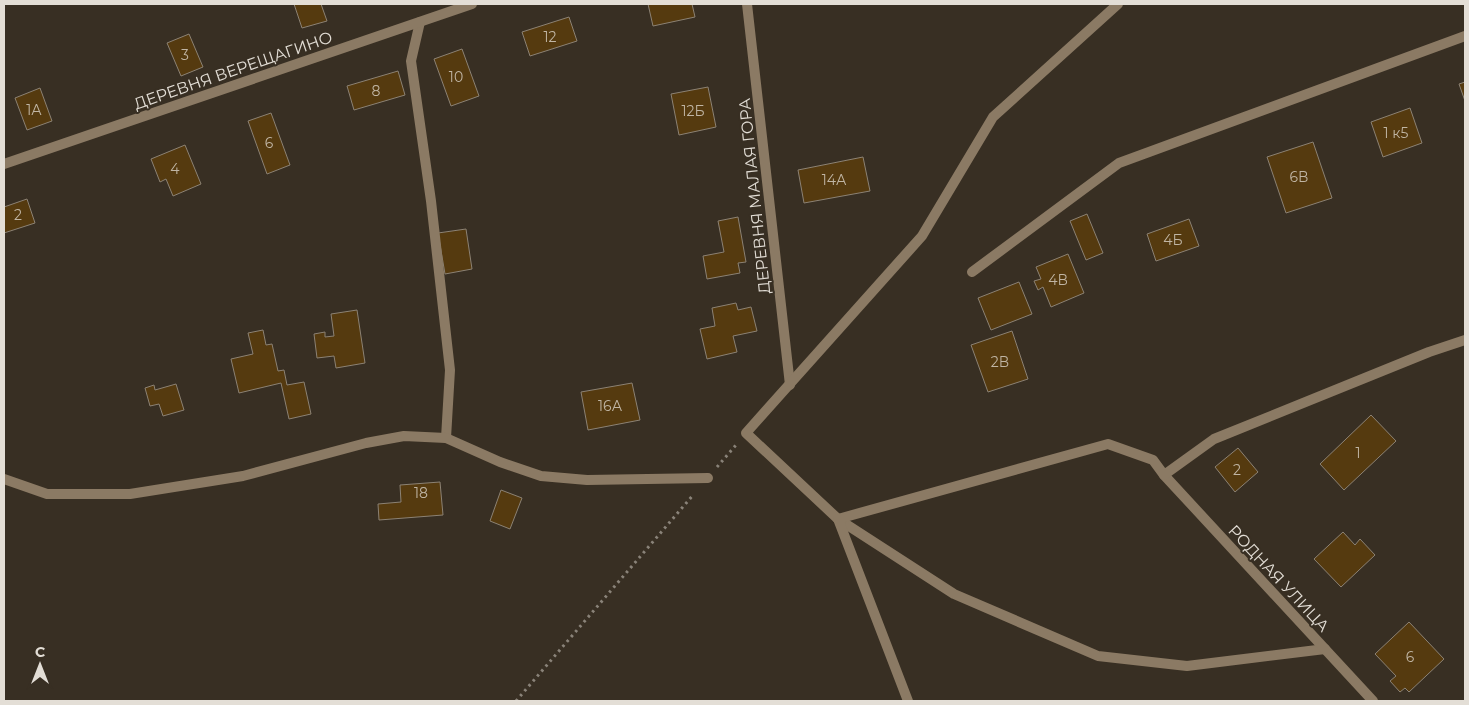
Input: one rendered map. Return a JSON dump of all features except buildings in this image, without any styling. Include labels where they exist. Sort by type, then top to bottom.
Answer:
[{"type":"street","name":"ДЕРЕВНЯ ВЕРЕЩАГИНО","points":[[4,164],[472,4]]},
{"type":"street","name":"ДЕРЕВНЯ МАЛАЯ ГОРА","points":[[747,4],[790,385]]},
{"type":"street","points":[[1118,4],[993,118],[922,236],[746,433],[838,519],[954,594],[1098,656],[1187,666],[1325,649]]},
{"type":"street","points":[[420,22],[410,61],[431,201],[450,370],[446,438]]},
{"type":"street","points":[[972,272],[1119,163],[1465,36]]},
{"type":"street","points":[[1164,475],[1214,439],[1420,356],[1465,340]]},
{"type":"street","points":[[4,479],[47,494],[130,494],[243,476],[366,443],[404,436],[446,438],[500,462],[541,476],[587,480],[708,478]]},
{"type":"street","name":"РОДНАЯ УЛИЦА","points":[[838,519],[1108,444],[1153,460],[1164,475],[1373,701]]},
{"type":"street","points":[[838,519],[908,701]]},
{"type":"path","points":[[516,701],[746,433]]}]
